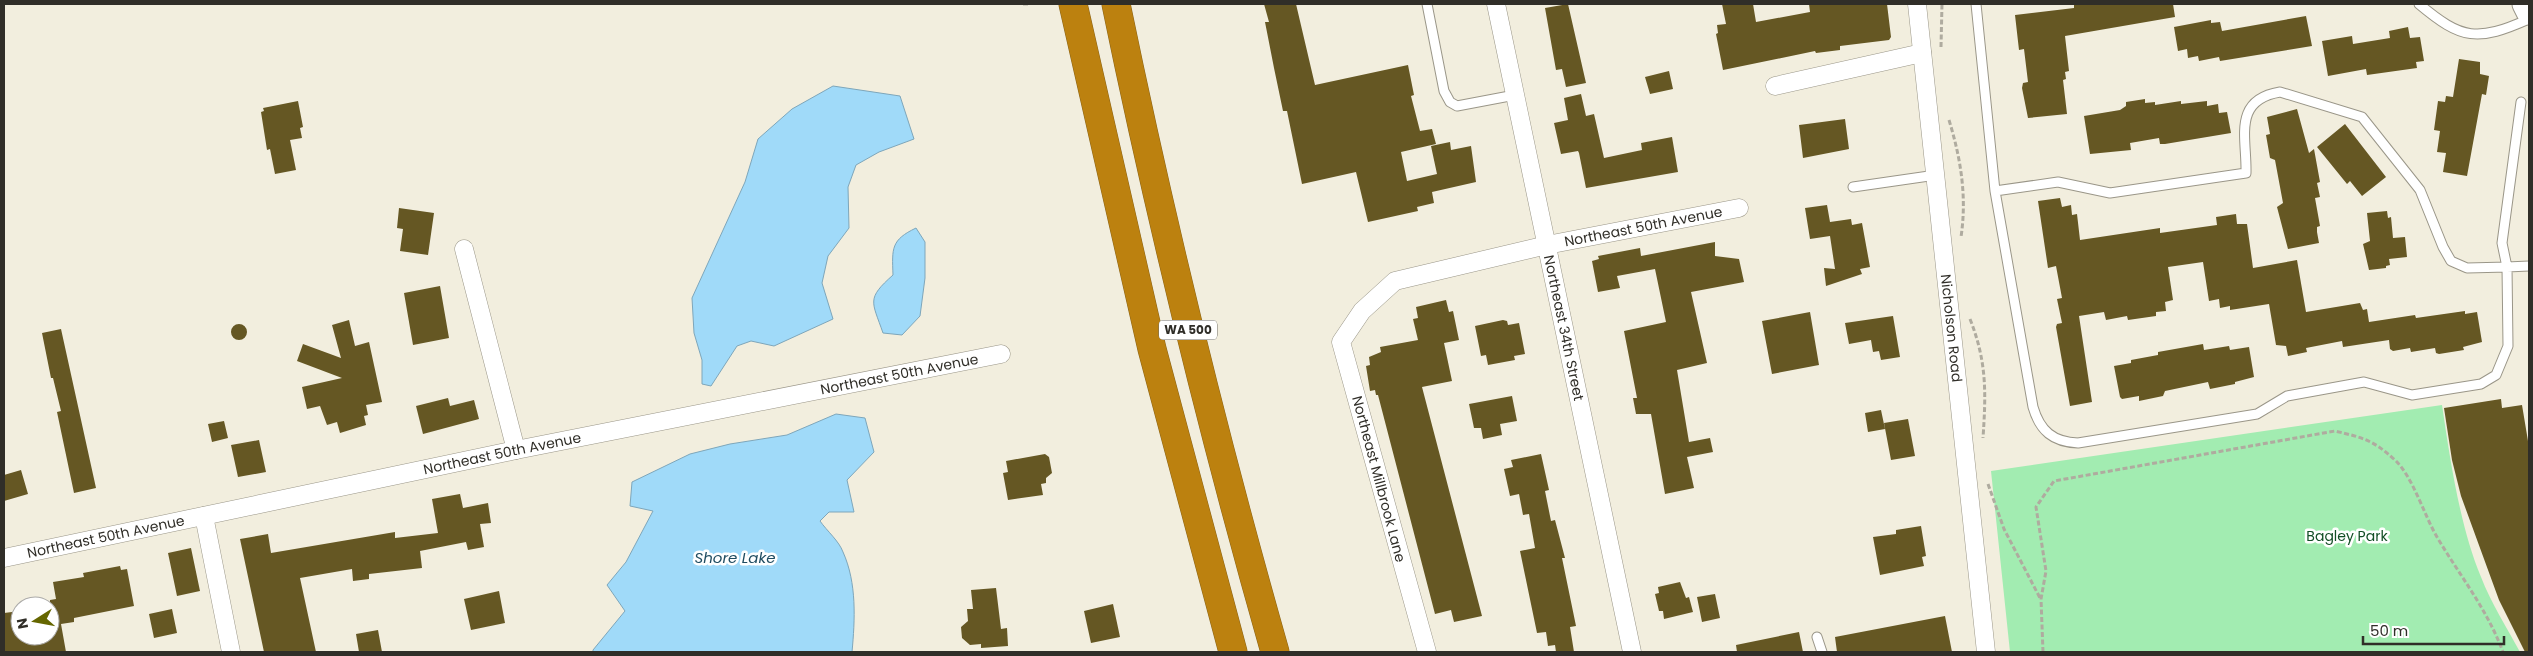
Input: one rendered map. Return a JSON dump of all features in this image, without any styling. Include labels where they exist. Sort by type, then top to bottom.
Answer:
[{"type":"highway","name":"WA 500","points":[[1073,4],[1148,330],[1233,652]]},
{"type":"highway","name":"WA 500","points":[[1116,4],[1152,176],[1184,313],[1275,652]]},
{"type":"street","name":"Northeast 34th Street","points":[[1496,4],[1632,652]]},
{"type":"street","name":"Nicholson Road","points":[[1917,4],[1986,652]]},
{"type":"street","points":[[2525,4],[2529,12]]},
{"type":"street","points":[[1775,86],[1922,54]]},
{"type":"street","name":"Northeast 50th Avenue","points":[[1362,311],[1395,281],[1547,245],[1739,208]]},
{"type":"street","points":[[464,249],[516,450]]},
{"type":"street","name":"Northeast Millbrook Lane","points":[[1362,311],[1341,342],[1427,652]]},
{"type":"street","name":"Northeast 50th Avenue","points":[[4,558],[516,450],[1001,354]]},
{"type":"street","points":[[204,516],[231,652]]},
{"type":"lane","points":[[1427,4],[1444,91],[1450,102],[1457,106],[1515,95]]},
{"type":"lane","points":[[1976,4],[1995,191],[2036,419],[2043,430],[2053,438],[2065,442],[2078,443],[2257,414],[2287,396],[2364,382],[2412,394],[2480,384],[2496,375],[2508,346],[2507,267],[2502,243],[2521,102]]},
{"type":"lane","points":[[2419,4],[2444,25],[2464,33],[2485,34],[2506,29],[2529,19]]},
{"type":"lane","points":[[1995,191],[2058,182],[2110,193],[2246,174],[2244,120],[2249,109],[2257,100],[2268,94],[2280,92],[2362,117],[2420,190],[2443,247],[2452,261],[2467,268],[2529,266]]},
{"type":"lane","points":[[1853,187],[1936,175]]},
{"type":"lane","points":[[1818,637],[1822,652]]},
{"type":"path","points":[[1023,4],[1030,4]]},
{"type":"path","points":[[1941,57],[1942,4]]},
{"type":"path","points":[[1948,118],[1956,143],[1964,189],[1961,240]]},
{"type":"path","points":[[1969,316],[1978,341],[1986,375],[1983,442]]},
{"type":"path","points":[[2043,652],[2041,599],[2046,571],[2036,507],[2054,481],[2335,431],[2367,438],[2397,462],[2419,499],[2436,536],[2477,597],[2502,652]]},
{"type":"path","points":[[1986,480],[2004,529],[2041,599]]},
{"type":"green space","name":"Bagley Park","points":[[2442,405],[2467,537],[2489,596],[2520,652],[2010,652],[1991,471]]},
{"type":"water","points":[[833,86],[900,96],[914,139],[879,152],[856,165],[848,187],[849,228],[828,256],[822,283],[833,319],[774,346],[751,341],[737,346],[711,386],[702,384],[702,360],[694,333],[692,298],[745,182],[758,139],[792,109]]},
{"type":"water","points":[[916,228],[925,242],[925,278],[920,316],[902,335],[883,333],[874,307],[875,295],[893,275],[893,251],[897,241]]},
{"type":"water","name":"Shore Lake","points":[[836,414],[865,418],[874,452],[847,480],[854,512],[829,512],[820,521],[841,548],[851,576],[854,602],[852,652],[593,652],[625,611],[607,585],[626,562],[653,511],[630,506],[632,482],[690,454],[730,444],[787,435]]},
{"type":"building","points":[[1264,4],[1296,4],[1315,85],[1408,65],[1414,95],[1411,96],[1420,131],[1432,129],[1436,144],[1401,152],[1407,181],[1437,174],[1431,146],[1450,142],[1451,150],[1471,146],[1476,182],[1432,192],[1434,203],[1417,207],[1418,211],[1368,222],[1356,172],[1302,184],[1287,111],[1283,111],[1265,22],[1269,22]]},
{"type":"building","points":[[1568,4],[1586,83],[1566,87],[1562,69],[1556,70],[1545,8]]},
{"type":"building","points":[[1722,4],[1753,4],[1756,22],[1810,12],[1809,4],[1887,4],[1891,37],[1889,40],[1840,46],[1840,50],[1816,53],[1815,51],[1723,70],[1716,34],[1718,33],[1717,25],[1726,24]]},
{"type":"building","points":[[2074,4],[2173,4],[2175,17],[2065,36],[2069,71],[2065,72],[2066,79],[2063,80],[2067,114],[2028,118],[2022,88],[2023,83],[2028,82],[2024,49],[2019,50],[2015,15],[2074,8]]},
{"type":"building","points":[[2306,16],[2312,46],[2220,61],[2219,57],[2199,61],[2198,56],[2188,58],[2187,49],[2178,51],[2174,27],[2211,20],[2211,23],[2220,22],[2222,31]]},
{"type":"building","points":[[2408,27],[2410,38],[2420,37],[2424,61],[2416,62],[2417,68],[2367,75],[2366,69],[2328,76],[2322,41],[2352,36],[2353,44],[2390,38],[2389,31]]},
{"type":"building","points":[[2459,59],[2480,62],[2480,74],[2489,76],[2486,95],[2482,94],[2467,176],[2443,172],[2446,153],[2437,152],[2440,131],[2434,130],[2438,101],[2445,102],[2446,96],[2453,97]]},
{"type":"building","points":[[1669,71],[1673,89],[1650,94],[1645,77]]},
{"type":"building","points":[[1581,94],[1586,116],[1594,114],[1604,158],[1642,150],[1641,143],[1672,137],[1678,172],[1586,188],[1579,153],[1578,151],[1561,154],[1554,123],[1568,120],[1564,98]]},
{"type":"building","points":[[2145,99],[2145,103],[2155,102],[2155,105],[2181,101],[2181,104],[2207,101],[2207,106],[2218,104],[2219,113],[2227,112],[2231,133],[2165,144],[2160,144],[2159,138],[2130,143],[2131,150],[2090,154],[2084,116],[2120,110],[2126,106],[2126,102]]},
{"type":"building","points":[[298,101],[303,127],[300,128],[302,138],[290,140],[296,170],[275,174],[270,149],[267,150],[261,112],[264,111],[263,108]]},
{"type":"building","points":[[2297,109],[2309,153],[2314,149],[2320,182],[2317,183],[2320,197],[2315,198],[2320,226],[2317,227],[2319,243],[2288,249],[2277,207],[2283,203],[2275,160],[2270,158],[2266,135],[2270,134],[2267,117]]},
{"type":"building","points":[[1845,119],[1849,149],[1803,158],[1799,125]]},
{"type":"building","points":[[2345,124],[2386,177],[2362,196],[2350,181],[2347,184],[2317,147]]},
{"type":"building","points":[[2060,198],[2062,207],[2071,205],[2072,215],[2077,214],[2080,240],[2160,228],[2160,233],[2217,225],[2216,217],[2236,214],[2237,224],[2247,224],[2253,268],[2297,260],[2306,312],[2360,303],[2363,310],[2367,309],[2369,322],[2415,315],[2416,318],[2465,311],[2465,314],[2477,312],[2482,342],[2463,347],[2464,350],[2439,354],[2436,353],[2435,348],[2411,352],[2410,348],[2393,351],[2390,349],[2389,340],[2343,347],[2342,341],[2306,348],[2307,352],[2288,356],[2286,346],[2276,345],[2269,304],[2230,310],[2230,306],[2220,308],[2219,299],[2209,301],[2203,262],[2168,267],[2173,300],[2165,302],[2166,311],[2156,312],[2156,316],[2128,320],[2127,316],[2106,320],[2104,312],[2079,316],[2092,402],[2070,406],[2056,327],[2057,324],[2062,323],[2057,299],[2062,298],[2056,266],[2048,268],[2038,201]]},
{"type":"building","points":[[1827,205],[1830,222],[1851,219],[1852,225],[1862,223],[1870,267],[1860,269],[1862,274],[1826,286],[1824,268],[1835,269],[1830,236],[1810,239],[1805,208]]},
{"type":"building","points":[[399,208],[434,213],[428,255],[400,251],[403,229],[397,228]]},
{"type":"building","points":[[2387,211],[2388,218],[2391,217],[2393,238],[2405,237],[2407,257],[2389,259],[2390,265],[2386,266],[2386,268],[2369,270],[2363,244],[2370,241],[2367,213]]},
{"type":"building","points":[[1715,242],[1715,256],[1739,259],[1744,282],[1691,292],[1707,363],[1677,370],[1689,442],[1710,438],[1713,452],[1687,457],[1694,488],[1665,494],[1651,414],[1636,414],[1633,398],[1637,398],[1624,331],[1666,322],[1655,269],[1617,276],[1620,288],[1598,292],[1592,261],[1599,259],[1598,256],[1640,248],[1641,256]]},
{"type":"building","points":[[440,286],[449,338],[413,345],[404,293]]},
{"type":"building","points":[[1446,300],[1449,312],[1453,311],[1459,340],[1444,343],[1452,381],[1422,387],[1482,616],[1454,622],[1451,610],[1435,614],[1378,395],[1376,395],[1375,390],[1370,391],[1366,366],[1370,365],[1369,357],[1381,352],[1380,347],[1418,340],[1413,319],[1418,318],[1416,307]]},
{"type":"building","points":[[1810,312],[1819,365],[1772,374],[1762,321]]},
{"type":"building","points":[[1893,316],[1900,357],[1881,360],[1879,351],[1873,352],[1871,340],[1849,344],[1845,323]]},
{"type":"building","points":[[349,320],[355,346],[369,342],[382,402],[366,405],[368,415],[364,416],[366,425],[340,433],[337,422],[327,425],[320,406],[307,409],[302,387],[342,378],[297,361],[303,344],[341,358],[332,325]]},
{"type":"building","points":[[1503,320],[1507,321],[1508,325],[1519,323],[1525,354],[1514,356],[1515,360],[1488,365],[1486,355],[1481,356],[1475,326]]},
{"type":"building","points":[[236,324],[242,324],[247,329],[245,338],[236,340],[231,335],[231,329]]},
{"type":"building","points":[[61,329],[96,488],[74,493],[57,412],[61,411],[53,378],[51,378],[42,333]]},
{"type":"building","points":[[2203,344],[2204,350],[2229,346],[2230,350],[2249,347],[2254,377],[2235,382],[2235,384],[2210,389],[2208,382],[2165,391],[2163,396],[2139,401],[2139,396],[2122,399],[2120,397],[2114,366],[2131,363],[2131,360],[2158,355],[2158,352]]},
{"type":"building","points":[[1512,396],[1517,421],[1500,424],[1502,435],[1483,439],[1481,428],[1474,428],[1469,404]]},
{"type":"building","points":[[448,398],[450,406],[474,400],[479,419],[423,434],[416,406]]},
{"type":"building","points":[[2501,399],[2502,408],[2522,405],[2529,447],[2529,652],[2525,652],[2499,600],[2461,496],[2452,460],[2444,408]]},
{"type":"building","points":[[1881,410],[1885,429],[1868,432],[1865,413]]},
{"type":"building","points":[[1908,419],[1915,456],[1891,460],[1884,423]]},
{"type":"building","points":[[224,421],[228,438],[212,442],[208,424]]},
{"type":"building","points":[[259,440],[266,472],[238,477],[231,445]]},
{"type":"building","points":[[1045,454],[1049,457],[1052,473],[1046,478],[1046,483],[1041,484],[1043,495],[1008,500],[1003,473],[1008,472],[1006,461]]},
{"type":"building","points":[[1541,454],[1549,490],[1545,491],[1551,521],[1555,520],[1565,558],[1562,558],[1576,626],[1570,627],[1574,652],[1556,652],[1555,645],[1548,646],[1546,632],[1537,633],[1520,551],[1535,548],[1529,514],[1523,515],[1519,494],[1510,496],[1504,469],[1513,467],[1511,460]]},
{"type":"building","points":[[21,470],[28,494],[4,501],[4,475]]},
{"type":"building","points":[[460,494],[463,508],[488,503],[491,523],[480,524],[484,547],[468,550],[466,542],[420,551],[422,568],[369,574],[369,579],[353,581],[352,569],[300,578],[316,652],[264,652],[240,539],[268,534],[271,553],[395,532],[395,538],[438,533],[432,499]]},
{"type":"building","points":[[1921,526],[1926,556],[1922,557],[1924,566],[1880,575],[1873,537],[1896,534],[1896,530]]},
{"type":"building","points":[[191,548],[200,591],[177,596],[168,553]]},
{"type":"building","points":[[120,566],[121,570],[127,569],[134,606],[74,618],[74,622],[61,624],[66,652],[4,652],[4,613],[10,612],[10,646],[60,646],[60,596],[55,596],[53,582],[84,577],[83,573]]},
{"type":"building","points":[[1680,582],[1686,598],[1689,597],[1693,612],[1664,619],[1663,611],[1659,611],[1655,594],[1659,593],[1658,587]]},
{"type":"building","points":[[996,588],[1001,629],[1007,628],[1008,646],[981,648],[981,644],[970,645],[962,638],[961,627],[968,621],[967,609],[973,609],[971,590]]},
{"type":"building","points":[[499,591],[505,623],[471,630],[464,599]]},
{"type":"building","points":[[1715,594],[1720,618],[1702,622],[1697,597]]},
{"type":"building","points":[[1113,604],[1120,637],[1091,643],[1084,611]]},
{"type":"building","points":[[172,609],[177,633],[154,638],[149,614]]},
{"type":"building","points":[[1945,616],[1952,652],[1837,652],[1835,637]]},
{"type":"building","points":[[378,630],[382,652],[359,652],[356,634]]},
{"type":"building","points":[[1799,632],[1803,652],[1737,652],[1736,645]]}]
